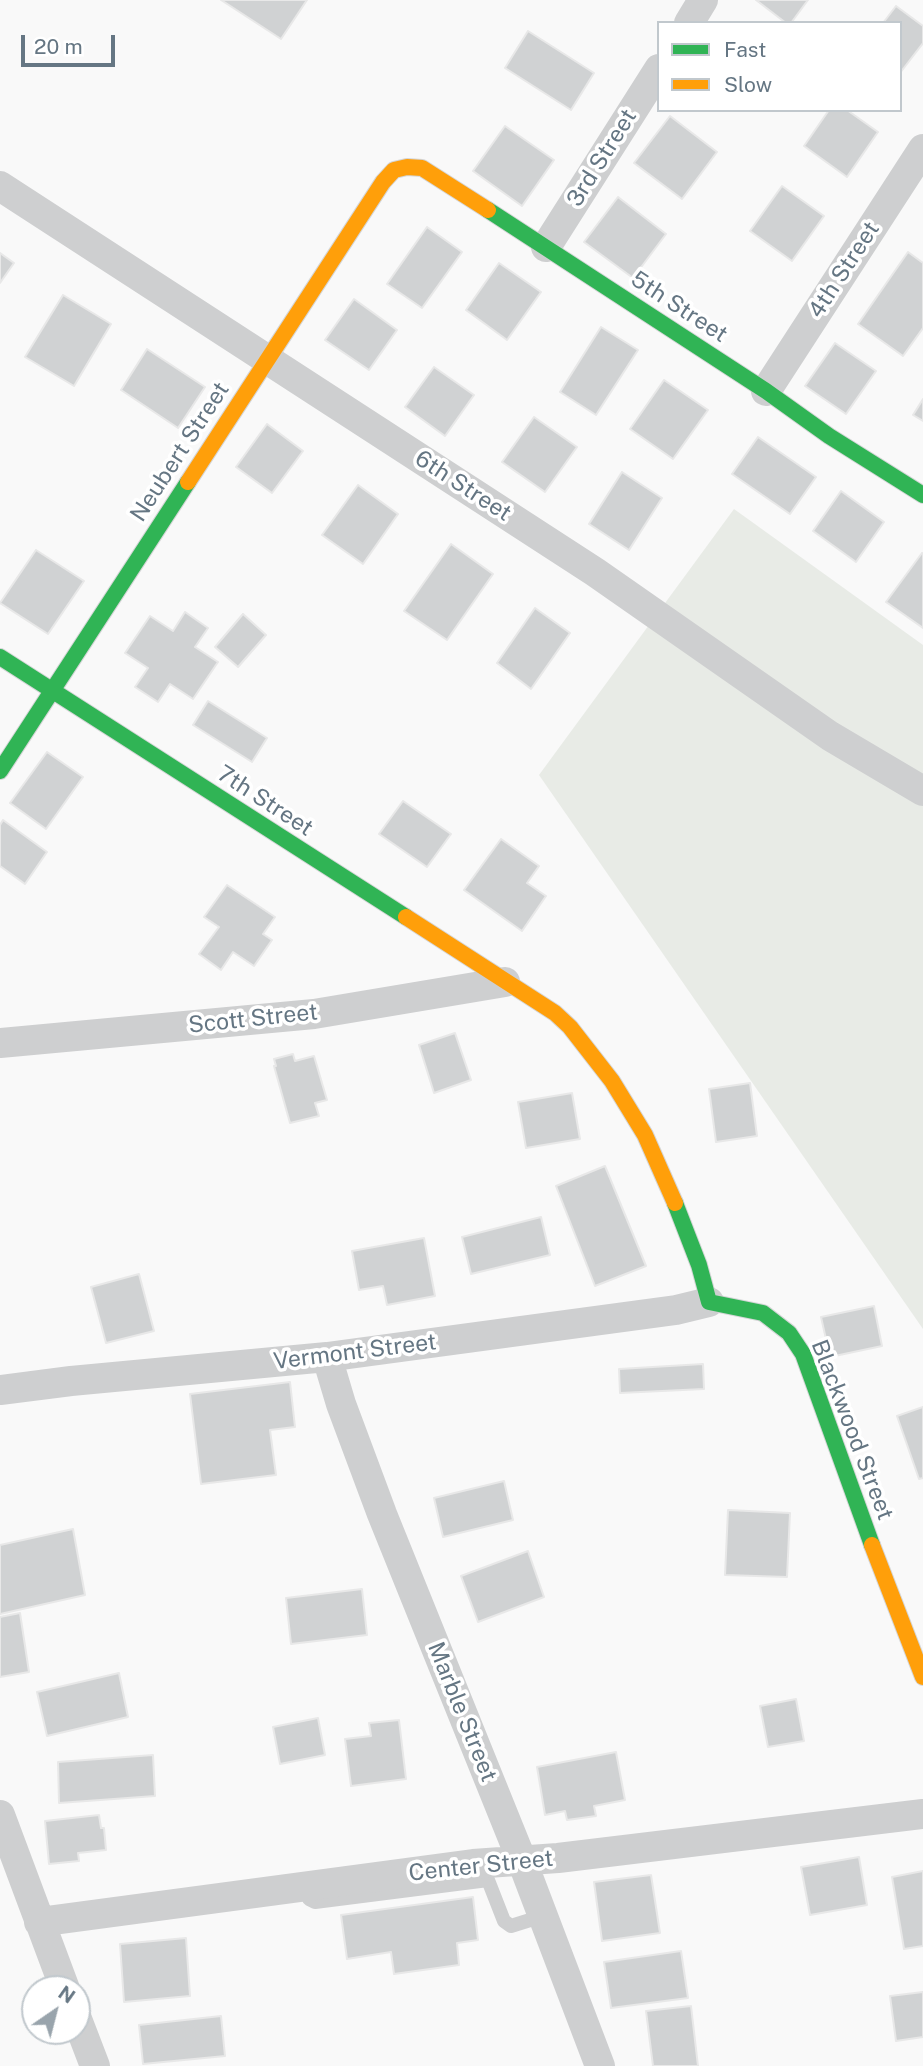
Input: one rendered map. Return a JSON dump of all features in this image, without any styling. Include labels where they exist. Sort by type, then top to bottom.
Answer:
[{"type":"street","points":[[690,21],[703,0]]},
{"type":"street","name":"3rd Street","points":[[546,247],[657,72]]},
{"type":"street","name":"4th Street","points":[[766,391],[923,149]]},
{"type":"street","name":"5th Street","points":[[407,167],[422,168],[923,495]]},
{"type":"street","name":"Neubert Street","points":[[0,771],[383,182],[394,170],[407,167]]},
{"type":"street","name":"6th Street","points":[[0,186],[595,572],[830,736],[923,791]]},
{"type":"street","name":"7th Street","points":[[0,657],[505,982]]},
{"type":"street","points":[[505,982],[555,1013],[570,1027],[612,1081],[645,1135],[668,1185],[699,1265],[709,1302]]},
{"type":"street","name":"Scott Street","points":[[0,1043],[314,1014],[505,982]]},
{"type":"street","name":"Vermont Street","points":[[0,1390],[327,1357],[676,1310],[709,1302]]},
{"type":"street","name":"Blackwood Street","points":[[709,1302],[763,1313],[789,1333],[803,1354],[923,1676]]},
{"type":"street","name":"Marble Street","points":[[327,1357],[341,1404],[382,1514],[522,1861],[600,2066]]},
{"type":"street","name":"Center Street","points":[[39,1922],[306,1886],[485,1871],[522,1861],[923,1814]]},
{"type":"street","points":[[0,1815],[7,1851],[60,1975]]},
{"type":"street","points":[[88,2045],[96,2066]]},
{"type":"lane","points":[[485,1871],[503,1921],[510,1926],[543,1916]]},
{"type":"shaded area","points":[[734,509],[923,645],[923,1329],[539,775]]},
{"type":"building","points":[[221,0],[307,0],[281,39]]},
{"type":"building","points":[[756,0],[808,0],[792,21],[783,21]]},
{"type":"building","points":[[896,6],[923,26],[923,43],[902,70],[902,21],[885,21]]},
{"type":"building","points":[[528,31],[594,73],[571,110],[505,68]]},
{"type":"building","points":[[828,112],[850,112],[878,132],[847,177],[804,146]]},
{"type":"building","points":[[670,116],[717,152],[682,199],[634,163]]},
{"type":"building","points":[[505,126],[554,160],[522,206],[473,171]]},
{"type":"building","points":[[782,186],[824,216],[792,261],[750,231]]},
{"type":"building","points":[[618,197],[666,234],[633,278],[584,242]]},
{"type":"building","points":[[427,227],[462,252],[422,308],[387,284]]},
{"type":"building","points":[[908,252],[923,263],[923,328],[903,356],[858,324]]},
{"type":"building","points":[[0,253],[14,263],[0,283]]},
{"type":"building","points":[[499,263],[541,292],[507,340],[466,310]]},
{"type":"building","points":[[63,295],[111,324],[74,386],[25,357]]},
{"type":"building","points":[[354,299],[397,330],[369,370],[325,340]]},
{"type":"building","points":[[601,327],[638,350],[596,415],[560,392]]},
{"type":"building","points":[[835,343],[876,371],[846,414],[805,386]]},
{"type":"building","points":[[147,349],[205,387],[178,428],[121,390]]},
{"type":"building","points":[[434,367],[474,395],[445,436],[405,407]]},
{"type":"building","points":[[664,380],[708,410],[673,459],[630,429]]},
{"type":"building","points":[[923,399],[923,421],[913,415]]},
{"type":"building","points":[[534,417],[577,447],[545,492],[502,462]]},
{"type":"building","points":[[267,424],[303,451],[272,493],[236,467]]},
{"type":"building","points":[[758,437],[816,477],[790,514],[732,474]]},
{"type":"building","points":[[622,472],[662,498],[629,550],[589,524]]},
{"type":"building","points":[[358,485],[398,514],[363,564],[322,535]]},
{"type":"building","points":[[841,491],[884,522],[856,562],[813,531]]},
{"type":"building","points":[[451,544],[493,574],[447,640],[404,611]]},
{"type":"building","points":[[36,550],[84,581],[48,634],[0,603]]},
{"type":"building","points":[[923,554],[923,628],[886,602]]},
{"type":"building","points":[[535,608],[570,633],[531,689],[497,663]]},
{"type":"building","points":[[185,612],[208,628],[195,647],[218,662],[193,699],[170,684],[158,702],[135,687],[148,668],[125,653],[150,616],[173,631]]},
{"type":"building","points":[[243,614],[266,635],[238,667],[215,647]]},
{"type":"building","points":[[208,701],[267,738],[252,762],[193,725]]},
{"type":"building","points":[[47,752],[83,777],[46,829],[10,803]]},
{"type":"building","points":[[403,801],[451,834],[427,867],[379,834]]},
{"type":"building","points":[[3,820],[47,852],[25,884],[0,866],[0,825]]},
{"type":"building","points":[[501,839],[539,866],[527,883],[546,896],[522,931],[464,890]]},
{"type":"building","points":[[227,885],[275,917],[263,934],[272,940],[254,966],[233,952],[221,970],[199,954],[219,927],[204,917]]},
{"type":"building","points":[[455,1033],[471,1080],[434,1093],[419,1045]]},
{"type":"building","points":[[293,1054],[295,1061],[314,1056],[327,1100],[315,1103],[319,1116],[290,1123],[274,1059]]},
{"type":"building","points":[[750,1083],[757,1136],[716,1142],[709,1089]]},
{"type":"building","points":[[572,1093],[580,1139],[526,1148],[518,1102]]},
{"type":"building","points":[[605,1166],[646,1266],[595,1286],[556,1186]]},
{"type":"building","points":[[541,1217],[550,1255],[471,1274],[462,1237]]},
{"type":"building","points":[[424,1238],[435,1296],[387,1305],[383,1286],[359,1290],[352,1251]]},
{"type":"building","points":[[139,1274],[154,1331],[106,1343],[91,1287]]},
{"type":"building","points":[[874,1306],[882,1346],[830,1357],[821,1317]]},
{"type":"building","points":[[703,1364],[704,1389],[620,1393],[619,1369]]},
{"type":"building","points":[[290,1382],[295,1427],[270,1430],[276,1475],[201,1484],[190,1394]]},
{"type":"building","points":[[923,1407],[923,1478],[919,1479],[897,1416]]},
{"type":"building","points":[[504,1481],[513,1520],[443,1537],[434,1498]]},
{"type":"building","points":[[728,1510],[790,1513],[787,1577],[725,1575]]},
{"type":"building","points":[[73,1529],[85,1595],[0,1614],[0,1545]]},
{"type":"building","points":[[528,1551],[544,1597],[478,1622],[461,1576]]},
{"type":"building","points":[[362,1589],[367,1635],[291,1644],[286,1598]]},
{"type":"building","points":[[20,1613],[29,1672],[0,1677],[0,1617]]},
{"type":"building","points":[[119,1673],[128,1717],[47,1736],[37,1692]]},
{"type":"building","points":[[796,1699],[804,1741],[768,1747],[760,1706]]},
{"type":"building","points":[[318,1718],[325,1755],[280,1764],[273,1727]]},
{"type":"building","points":[[399,1720],[406,1779],[351,1786],[345,1739],[371,1736],[369,1723]]},
{"type":"building","points":[[616,1752],[625,1800],[594,1806],[596,1816],[567,1820],[565,1811],[545,1815],[537,1767]]},
{"type":"building","points":[[153,1755],[155,1796],[59,1803],[58,1762]]},
{"type":"building","points":[[99,1815],[101,1828],[104,1828],[106,1850],[78,1853],[79,1861],[49,1864],[45,1821]]},
{"type":"building","points":[[859,1857],[867,1905],[810,1915],[801,1867]]},
{"type":"building","points":[[923,1871],[923,1946],[904,1949],[892,1877]]},
{"type":"building","points":[[651,1875],[660,1933],[602,1941],[594,1882]]},
{"type":"building","points":[[473,1897],[478,1940],[457,1943],[459,1965],[394,1974],[391,1952],[347,1959],[341,1915]]},
{"type":"building","points":[[186,1938],[190,1996],[124,2002],[120,1944]]},
{"type":"building","points":[[681,1951],[688,1998],[611,2008],[604,1962]]},
{"type":"building","points":[[923,1992],[923,2037],[896,2041],[890,1996]]},
{"type":"building","points":[[691,2006],[698,2066],[653,2066],[646,2011]]},
{"type":"building","points":[[221,2016],[225,2056],[143,2064],[139,2025]]},
{"type":"traffic: fast","points":[[488,210],[766,391],[829,436],[923,495]]},
{"type":"traffic: fast","points":[[0,771],[188,482]]},
{"type":"traffic: fast","points":[[0,657],[406,917]]},
{"type":"traffic: fast","points":[[675,1203],[699,1265],[709,1302],[763,1313],[789,1333],[803,1354],[872,1545]]},
{"type":"traffic: slow","points":[[188,482],[383,182],[394,170],[422,168],[488,210]]},
{"type":"traffic: slow","points":[[406,917],[555,1013],[570,1027],[612,1081],[645,1135],[675,1203]]},
{"type":"traffic: slow","points":[[872,1545],[923,1677]]}]
